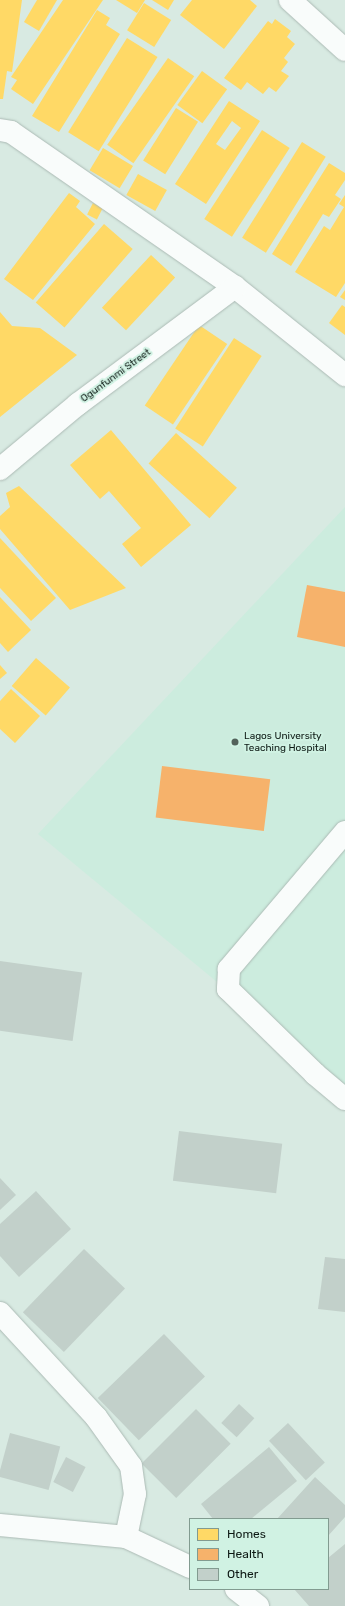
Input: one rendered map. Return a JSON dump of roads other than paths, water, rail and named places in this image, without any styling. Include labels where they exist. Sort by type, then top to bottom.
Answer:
[{"type":"street","points":[[290,0],[345,50]]},
{"type":"street","points":[[0,130],[11,132],[235,287],[345,375]]},
{"type":"street","name":"Ogunfunmi Street","points":[[0,469],[78,404],[235,287]]},
{"type":"street","points":[[345,832],[229,969],[228,989],[315,1074],[345,1099]]},
{"type":"street","points":[[0,1313],[96,1417],[131,1466],[135,1494],[126,1538]]},
{"type":"street","points":[[0,1525],[126,1538],[189,1567]]},
{"type":"street","points":[[237,1590],[258,1606]]},
{"type":"place","name":"Lagos University Teaching Hospital","points":[[235,742]]}]
